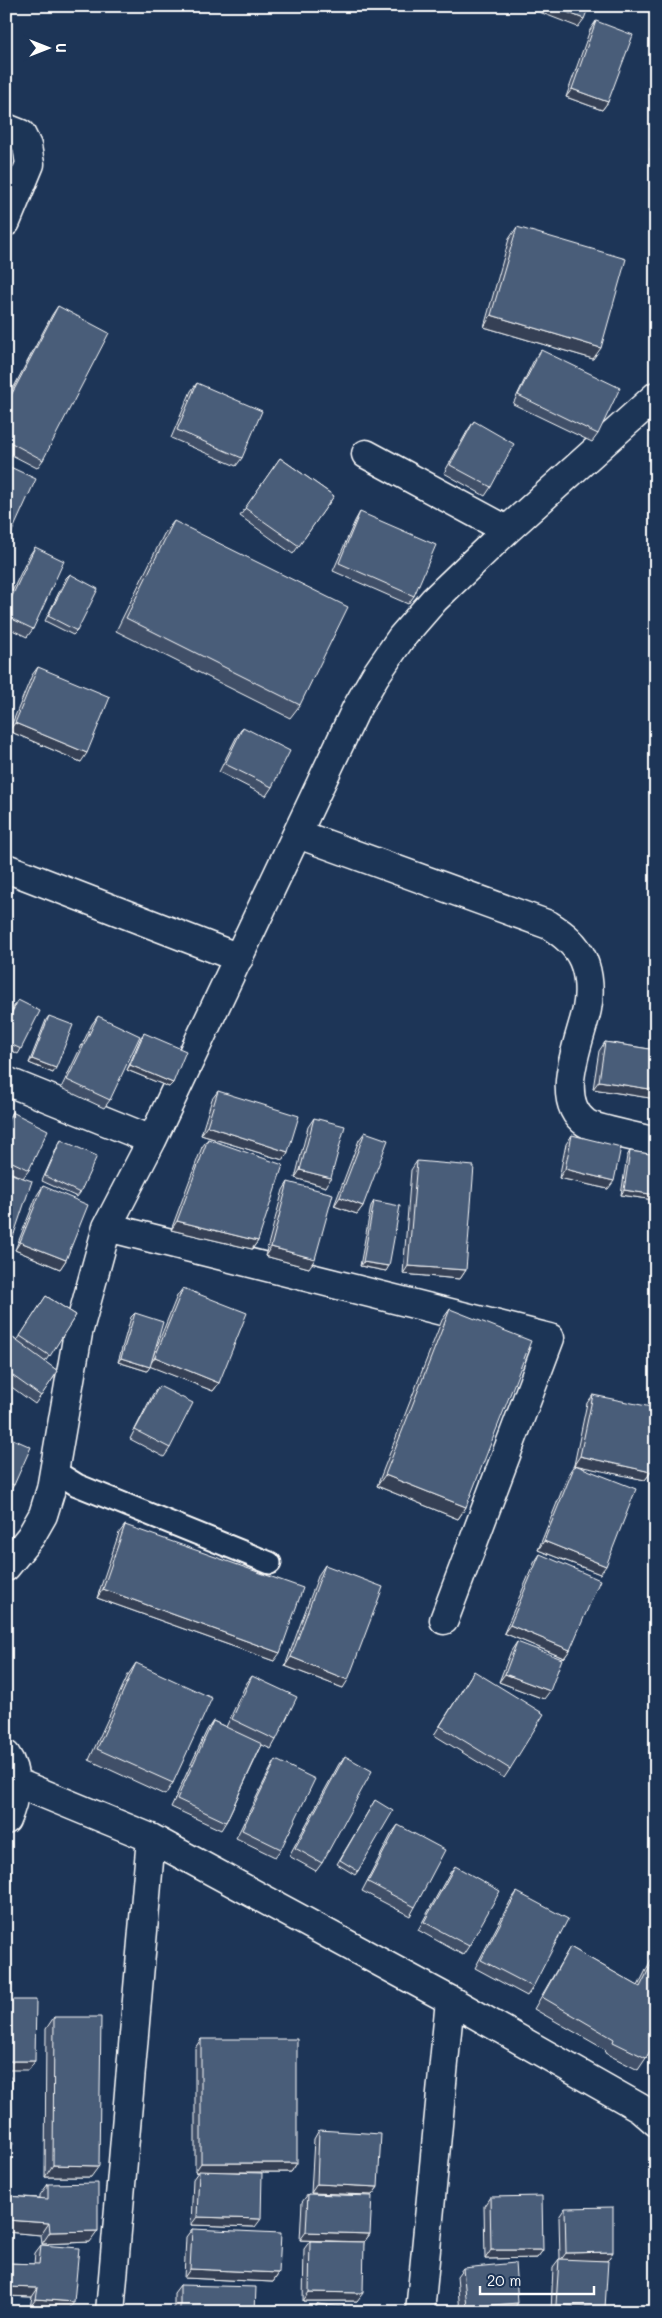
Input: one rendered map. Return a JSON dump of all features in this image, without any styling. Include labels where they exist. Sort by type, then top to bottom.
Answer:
[{"type":"street","points":[[6,128],[21,134],[27,146],[30,164],[6,222]]},
{"type":"street","points":[[6,1567],[31,1536],[43,1515],[56,1472],[78,1333],[108,1227],[152,1140],[356,709],[375,676],[401,638],[434,600],[507,530],[656,396]]},
{"type":"street","points":[[366,454],[507,530]]},
{"type":"street","points":[[298,834],[549,925],[568,938],[583,960],[588,984],[587,1008],[571,1075],[570,1099],[577,1113],[586,1123],[656,1142]]},
{"type":"street","points":[[6,868],[239,958]]},
{"type":"street","points":[[6,1081],[152,1140]]},
{"type":"street","points":[[108,1227],[550,1338],[444,1620]]},
{"type":"street","points":[[6,1755],[15,1782],[13,1804],[6,1820]]},
{"type":"street","points":[[15,1782],[151,1838],[450,2000],[640,2108],[656,2122]]},
{"type":"street","points":[[110,2312],[151,1838]]},
{"type":"street","points":[[420,2312],[450,2000]]},
{"type":"lane","points":[[56,1472],[77,1485],[270,1563]]},
{"type":"building","points":[[552,6],[589,6],[584,19]]},
{"type":"building","points":[[596,21],[633,35],[608,102],[572,89]]},
{"type":"building","points":[[517,227],[626,259],[601,348],[491,315]]},
{"type":"building","points":[[58,306],[109,333],[43,460],[6,440],[6,405]]},
{"type":"building","points":[[541,350],[620,388],[598,434],[518,395]]},
{"type":"building","points":[[197,383],[262,411],[242,458],[177,430]]},
{"type":"building","points":[[474,421],[514,444],[491,487],[450,465]]},
{"type":"building","points":[[280,458],[334,496],[299,546],[245,508]]},
{"type":"building","points":[[6,465],[36,479],[6,545]]},
{"type":"building","points":[[360,512],[436,545],[414,596],[339,563]]},
{"type":"building","points":[[174,521],[348,607],[300,705],[126,618]]},
{"type":"building","points":[[35,547],[64,561],[33,629],[6,616],[6,609]]},
{"type":"building","points":[[70,574],[98,589],[77,631],[48,616]]},
{"type":"building","points":[[38,667],[110,697],[87,753],[15,723]]},
{"type":"building","points":[[243,727],[290,751],[272,787],[225,764]]},
{"type":"building","points":[[18,1000],[40,1011],[21,1049],[6,1042],[6,1025]]},
{"type":"building","points":[[49,1016],[73,1025],[56,1068],[32,1059]]},
{"type":"building","points":[[98,1016],[140,1036],[110,1100],[67,1080]]},
{"type":"building","points":[[144,1033],[186,1051],[173,1083],[130,1065]]},
{"type":"building","points":[[605,1042],[656,1050],[656,1090],[599,1081]]},
{"type":"building","points":[[218,1091],[299,1116],[288,1152],[207,1126]]},
{"type":"building","points":[[12,1112],[48,1130],[29,1170],[6,1159],[6,1125]]},
{"type":"building","points":[[314,1118],[345,1126],[331,1178],[300,1170]]},
{"type":"building","points":[[365,1132],[388,1140],[363,1206],[340,1197]]},
{"type":"building","points":[[572,1135],[621,1147],[614,1181],[565,1169]]},
{"type":"building","points":[[208,1139],[283,1165],[258,1241],[177,1221]]},
{"type":"building","points":[[61,1140],[97,1156],[80,1193],[45,1176]]},
{"type":"building","points":[[630,1151],[656,1155],[656,1195],[624,1190]]},
{"type":"building","points":[[417,1161],[474,1166],[466,1270],[408,1266]]},
{"type":"building","points":[[6,1172],[32,1181],[14,1234],[6,1232]]},
{"type":"building","points":[[288,1182],[333,1194],[315,1259],[271,1247]]},
{"type":"building","points":[[43,1186],[88,1205],[66,1260],[20,1242]]},
{"type":"building","points":[[374,1201],[400,1206],[389,1266],[363,1262]]},
{"type":"building","points":[[183,1288],[247,1313],[219,1383],[155,1357]]},
{"type":"building","points":[[46,1296],[76,1315],[50,1356],[20,1336]]},
{"type":"building","points":[[450,1309],[531,1341],[466,1507],[385,1475]]},
{"type":"building","points":[[135,1313],[163,1322],[150,1367],[121,1358]]},
{"type":"building","points":[[6,1333],[58,1371],[41,1396],[6,1371]]},
{"type":"building","points":[[159,1386],[193,1403],[170,1448],[135,1430]]},
{"type":"building","points":[[593,1395],[656,1408],[656,1448],[651,1472],[580,1456]]},
{"type":"building","points":[[6,1436],[31,1447],[14,1485],[6,1482]]},
{"type":"building","points":[[575,1465],[636,1489],[606,1566],[544,1541]]},
{"type":"building","points":[[125,1525],[303,1588],[280,1653],[103,1589]]},
{"type":"building","points":[[540,1554],[600,1580],[570,1650],[510,1625]]},
{"type":"building","points":[[325,1565],[383,1587],[348,1680],[291,1657]]},
{"type":"building","points":[[517,1642],[562,1659],[550,1691],[505,1674]]},
{"type":"building","points":[[136,1663],[212,1698],[173,1783],[97,1749]]},
{"type":"building","points":[[474,1671],[544,1714],[510,1769],[440,1726]]},
{"type":"building","points":[[252,1676],[297,1697],[276,1740],[232,1719]]},
{"type":"building","points":[[213,1721],[262,1744],[226,1822],[177,1799]]},
{"type":"building","points":[[345,1756],[372,1771],[322,1863],[295,1848]]},
{"type":"building","points":[[276,1760],[315,1779],[281,1849],[242,1830]]},
{"type":"building","points":[[375,1800],[393,1811],[358,1871],[340,1860]]},
{"type":"building","points":[[398,1825],[445,1850],[415,1907],[368,1882]]},
{"type":"building","points":[[455,1866],[500,1891],[469,1946],[424,1922]]},
{"type":"building","points":[[517,1892],[568,1919],[533,1987],[481,1960]]},
{"type":"building","points":[[570,1947],[640,1987],[656,1955],[656,2040],[646,2058],[613,2042],[614,2039],[542,1997]]},
{"type":"building","points":[[6,2000],[36,2000],[35,2061],[6,2061]]},
{"type":"building","points":[[54,2017],[101,2017],[99,2166],[53,2165]]},
{"type":"building","points":[[201,2039],[297,2039],[297,2163],[201,2163]]},
{"type":"building","points":[[6,2077],[11,2077],[13,2144],[6,2144]]},
{"type":"building","points":[[319,2130],[381,2134],[378,2187],[317,2184]]},
{"type":"building","points":[[6,2161],[9,2161],[7,2196],[48,2199],[48,2184],[98,2183],[98,2231],[50,2232],[49,2223],[6,2220]]},
{"type":"building","points":[[199,2171],[262,2173],[261,2219],[197,2217]]},
{"type":"building","points":[[308,2194],[372,2196],[370,2234],[306,2232]]},
{"type":"building","points":[[542,2196],[543,2250],[491,2250],[490,2197]]},
{"type":"building","points":[[613,2207],[613,2252],[566,2253],[565,2208]]},
{"type":"building","points":[[192,2229],[281,2233],[279,2273],[190,2269]]},
{"type":"building","points":[[310,2241],[364,2242],[363,2293],[309,2292]]},
{"type":"building","points":[[41,2245],[79,2248],[74,2302],[36,2299],[38,2288],[6,2287],[6,2263],[39,2264]]},
{"type":"building","points":[[559,2259],[608,2261],[605,2308],[556,2305]]},
{"type":"building","points":[[515,2263],[518,2303],[467,2307],[463,2268]]},
{"type":"building","points":[[180,2285],[256,2287],[255,2312],[180,2312]]},
{"type":"building","points":[[317,2304],[369,2310],[369,2312],[316,2312]]}]
